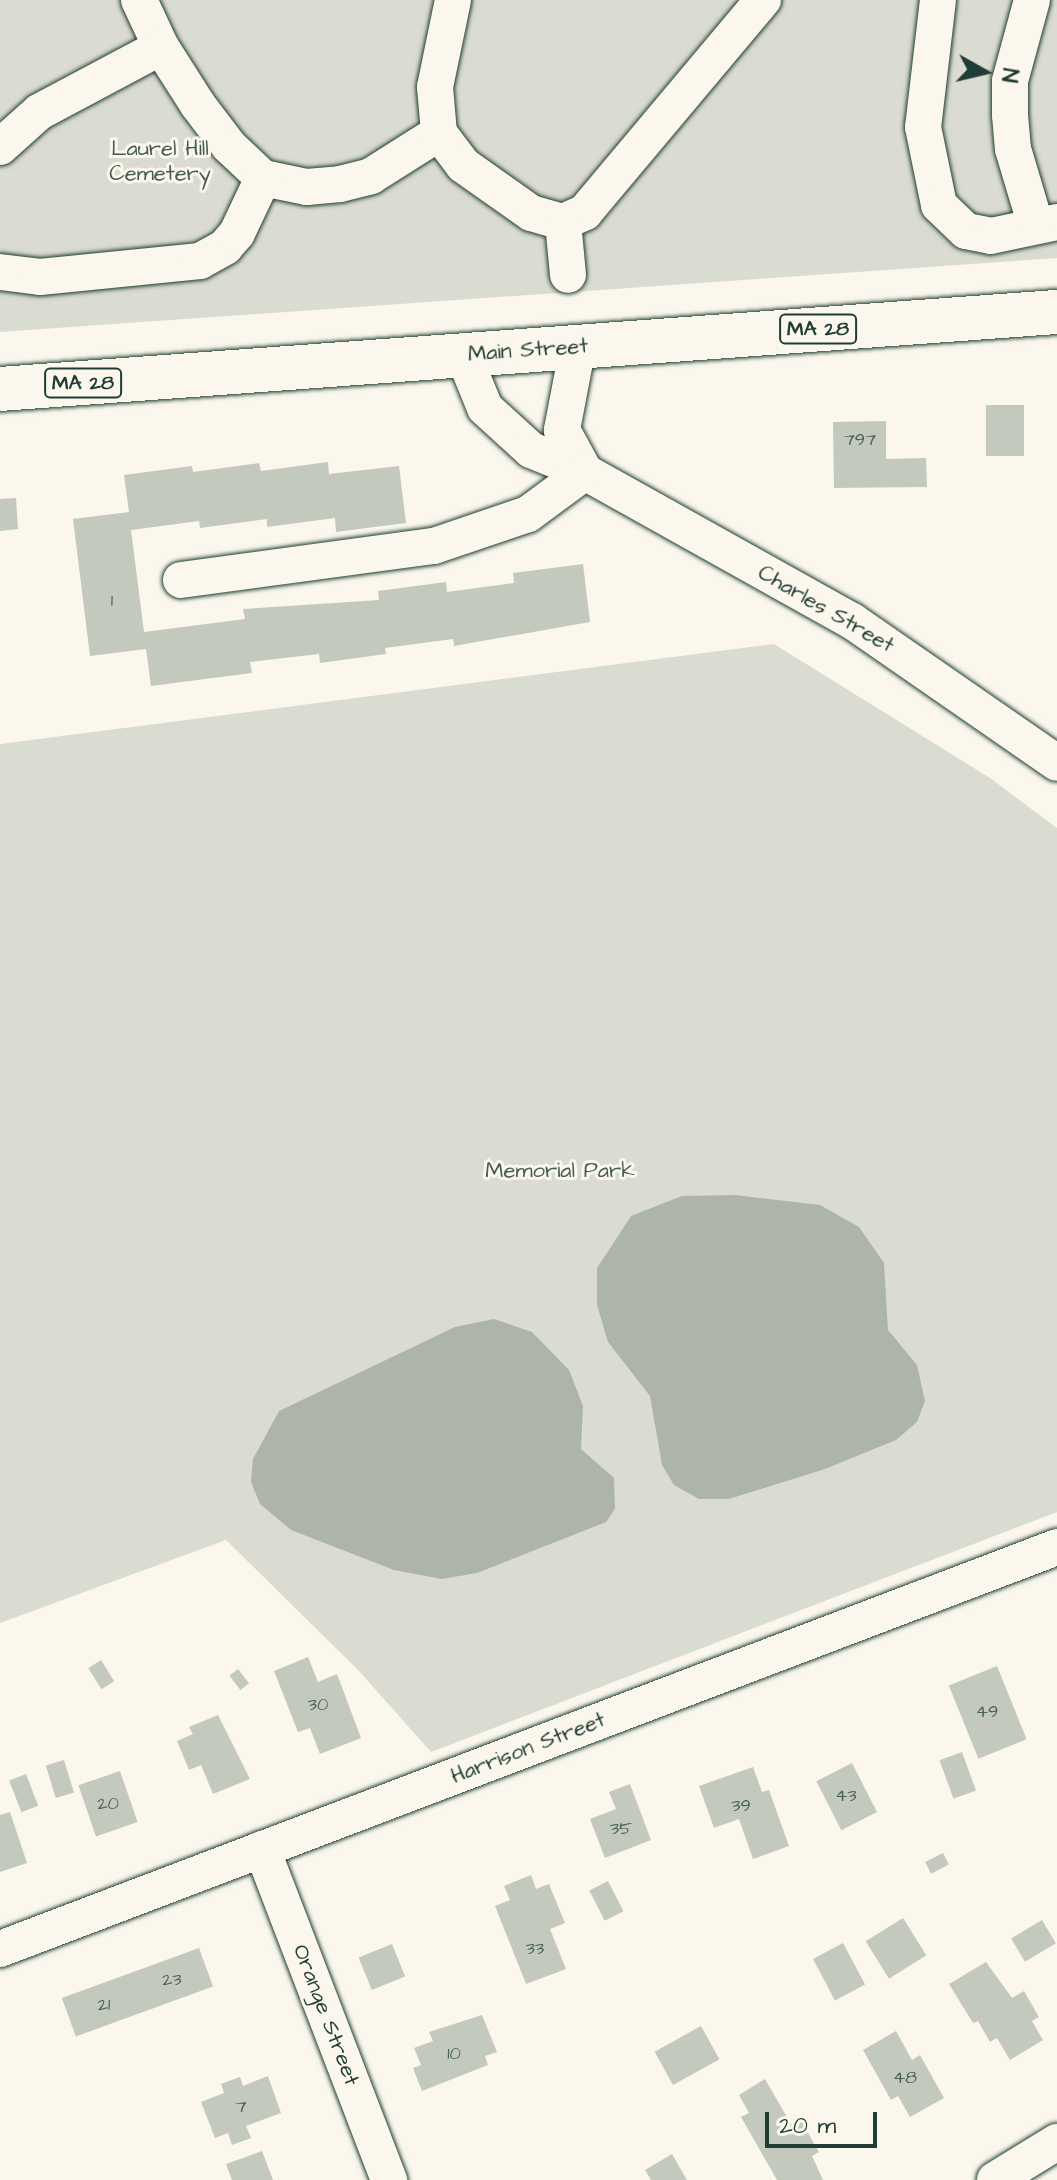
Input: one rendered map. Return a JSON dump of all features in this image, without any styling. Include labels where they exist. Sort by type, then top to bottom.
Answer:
[{"type":"main road","name":"Main Street","points":[[0,389],[1057,312]]},
{"type":"street","points":[[139,0],[161,47],[229,146],[263,178],[307,187],[340,184],[371,176],[439,133]]},
{"type":"street","points":[[453,0],[435,87],[439,133],[463,165],[531,213],[563,222],[585,212],[763,0]]},
{"type":"street","points":[[938,0],[923,127],[939,205],[966,231],[991,236],[1046,224],[1013,149],[1010,104],[1015,55],[1032,0]]},
{"type":"street","points":[[0,147],[39,112],[161,47]]},
{"type":"street","points":[[0,272],[40,277],[200,261],[225,247],[237,233],[263,178]]},
{"type":"street","points":[[563,222],[568,275]]},
{"type":"street","points":[[181,580],[434,546],[528,514],[569,466],[562,430],[578,346]]},
{"type":"street","name":"Charles Street","points":[[463,354],[485,408],[511,436],[884,641],[1057,763]]},
{"type":"street","name":"Harrison Street","points":[[0,1949],[1057,1547]]},
{"type":"street","name":"Orange Street","points":[[262,1849],[389,2180]]},
{"type":"street","points":[[1004,2178],[1057,2142]]},
{"type":"green space","name":"Laurel Hill Cemetery","points":[[0,0],[1057,0],[1057,258],[0,332]]},
{"type":"green space","name":"Memorial Park","points":[[774,644],[990,778],[1057,828],[1057,1512],[431,1752],[359,1671],[226,1540],[0,1623],[0,744]]},
{"type":"shaded area","points":[[735,1195],[820,1205],[859,1227],[884,1263],[888,1330],[917,1365],[925,1401],[917,1422],[896,1440],[825,1469],[729,1499],[699,1499],[674,1485],[662,1465],[650,1396],[608,1342],[597,1305],[597,1268],[631,1216],[682,1196]]},
{"type":"shaded area","points":[[494,1319],[532,1332],[569,1370],[583,1406],[581,1449],[614,1478],[615,1509],[606,1522],[477,1573],[442,1579],[394,1570],[291,1530],[260,1504],[251,1482],[253,1459],[279,1411],[455,1327]]},
{"type":"building","points":[[986,405],[1024,405],[1024,456],[986,456]]},
{"type":"building","points":[[886,421],[886,459],[926,458],[927,487],[834,488],[833,422]]},
{"type":"building","points":[[328,462],[329,474],[399,466],[406,523],[336,532],[335,518],[267,527],[267,519],[200,528],[199,521],[131,530],[144,632],[245,619],[243,609],[379,600],[378,591],[446,582],[447,592],[514,583],[513,573],[583,564],[590,622],[454,646],[453,639],[385,648],[386,654],[320,663],[319,654],[250,662],[252,673],[151,686],[146,649],[90,656],[73,519],[129,512],[124,475],[192,466],[193,472],[259,463],[261,471]]},
{"type":"building","points":[[16,498],[18,529],[0,531],[0,499]]},
{"type":"building","points":[[308,1657],[318,1682],[337,1674],[361,1738],[320,1754],[310,1728],[298,1732],[274,1671]]},
{"type":"building","points":[[101,1660],[114,1681],[102,1689],[88,1668]]},
{"type":"building","points":[[997,1666],[1027,1739],[978,1759],[949,1685]]},
{"type":"building","points":[[238,1669],[249,1683],[240,1690],[229,1676]]},
{"type":"building","points":[[218,1715],[250,1779],[213,1794],[201,1765],[189,1770],[177,1741],[193,1734],[189,1727]]},
{"type":"building","points":[[962,1752],[976,1791],[953,1799],[939,1760]]},
{"type":"building","points":[[64,1760],[74,1793],[56,1798],[46,1766]]},
{"type":"building","points":[[852,1763],[877,1812],[841,1830],[816,1781]]},
{"type":"building","points":[[753,1767],[762,1792],[769,1790],[789,1846],[753,1859],[739,1819],[714,1828],[699,1786]]},
{"type":"building","points":[[120,1771],[138,1822],[96,1836],[78,1785]]},
{"type":"building","points":[[26,1774],[38,1806],[21,1812],[9,1780]]},
{"type":"building","points":[[630,1784],[651,1840],[605,1858],[590,1819],[616,1809],[609,1792]]},
{"type":"building","points":[[10,1812],[27,1863],[0,1872],[0,1815]]},
{"type":"building","points":[[943,1853],[949,1865],[931,1874],[925,1862]]},
{"type":"building","points":[[531,1875],[536,1889],[549,1884],[565,1923],[550,1929],[566,1969],[526,1984],[495,1906],[510,1900],[504,1886]]},
{"type":"building","points":[[608,1881],[623,1911],[605,1921],[589,1891]]},
{"type":"building","points":[[903,1918],[926,1955],[889,1979],[866,1941]]},
{"type":"building","points":[[1042,1920],[1056,1943],[1025,1962],[1011,1939]]},
{"type":"building","points":[[843,1943],[865,1984],[835,2000],[813,1959]]},
{"type":"building","points":[[392,1944],[405,1976],[372,1990],[359,1957]]},
{"type":"building","points":[[199,1948],[213,1987],[76,2036],[62,1998]]},
{"type":"building","points":[[986,1962],[1012,1998],[1024,1991],[1039,2017],[1032,2021],[1043,2040],[1010,2060],[997,2038],[990,2042],[978,2021],[973,2023],[949,1984]]},
{"type":"building","points":[[482,2015],[497,2052],[485,2056],[488,2065],[422,2091],[413,2068],[421,2065],[414,2048],[433,2041],[429,2032]]},
{"type":"building","points":[[701,2026],[719,2059],[673,2085],[655,2052]]},
{"type":"building","points":[[896,2031],[912,2060],[920,2055],[944,2098],[910,2117],[898,2096],[891,2100],[863,2050]]},
{"type":"building","points":[[268,2076],[281,2113],[246,2126],[251,2138],[232,2145],[228,2133],[215,2138],[201,2102],[224,2093],[221,2084],[240,2077],[243,2086]]},
{"type":"building","points":[[765,2079],[791,2124],[800,2119],[819,2152],[812,2156],[823,2180],[777,2180],[741,2117],[749,2113],[739,2095]]},
{"type":"building","points":[[262,2151],[273,2180],[232,2180],[226,2164]]},
{"type":"building","points":[[672,2154],[687,2180],[651,2180],[645,2170]]}]
